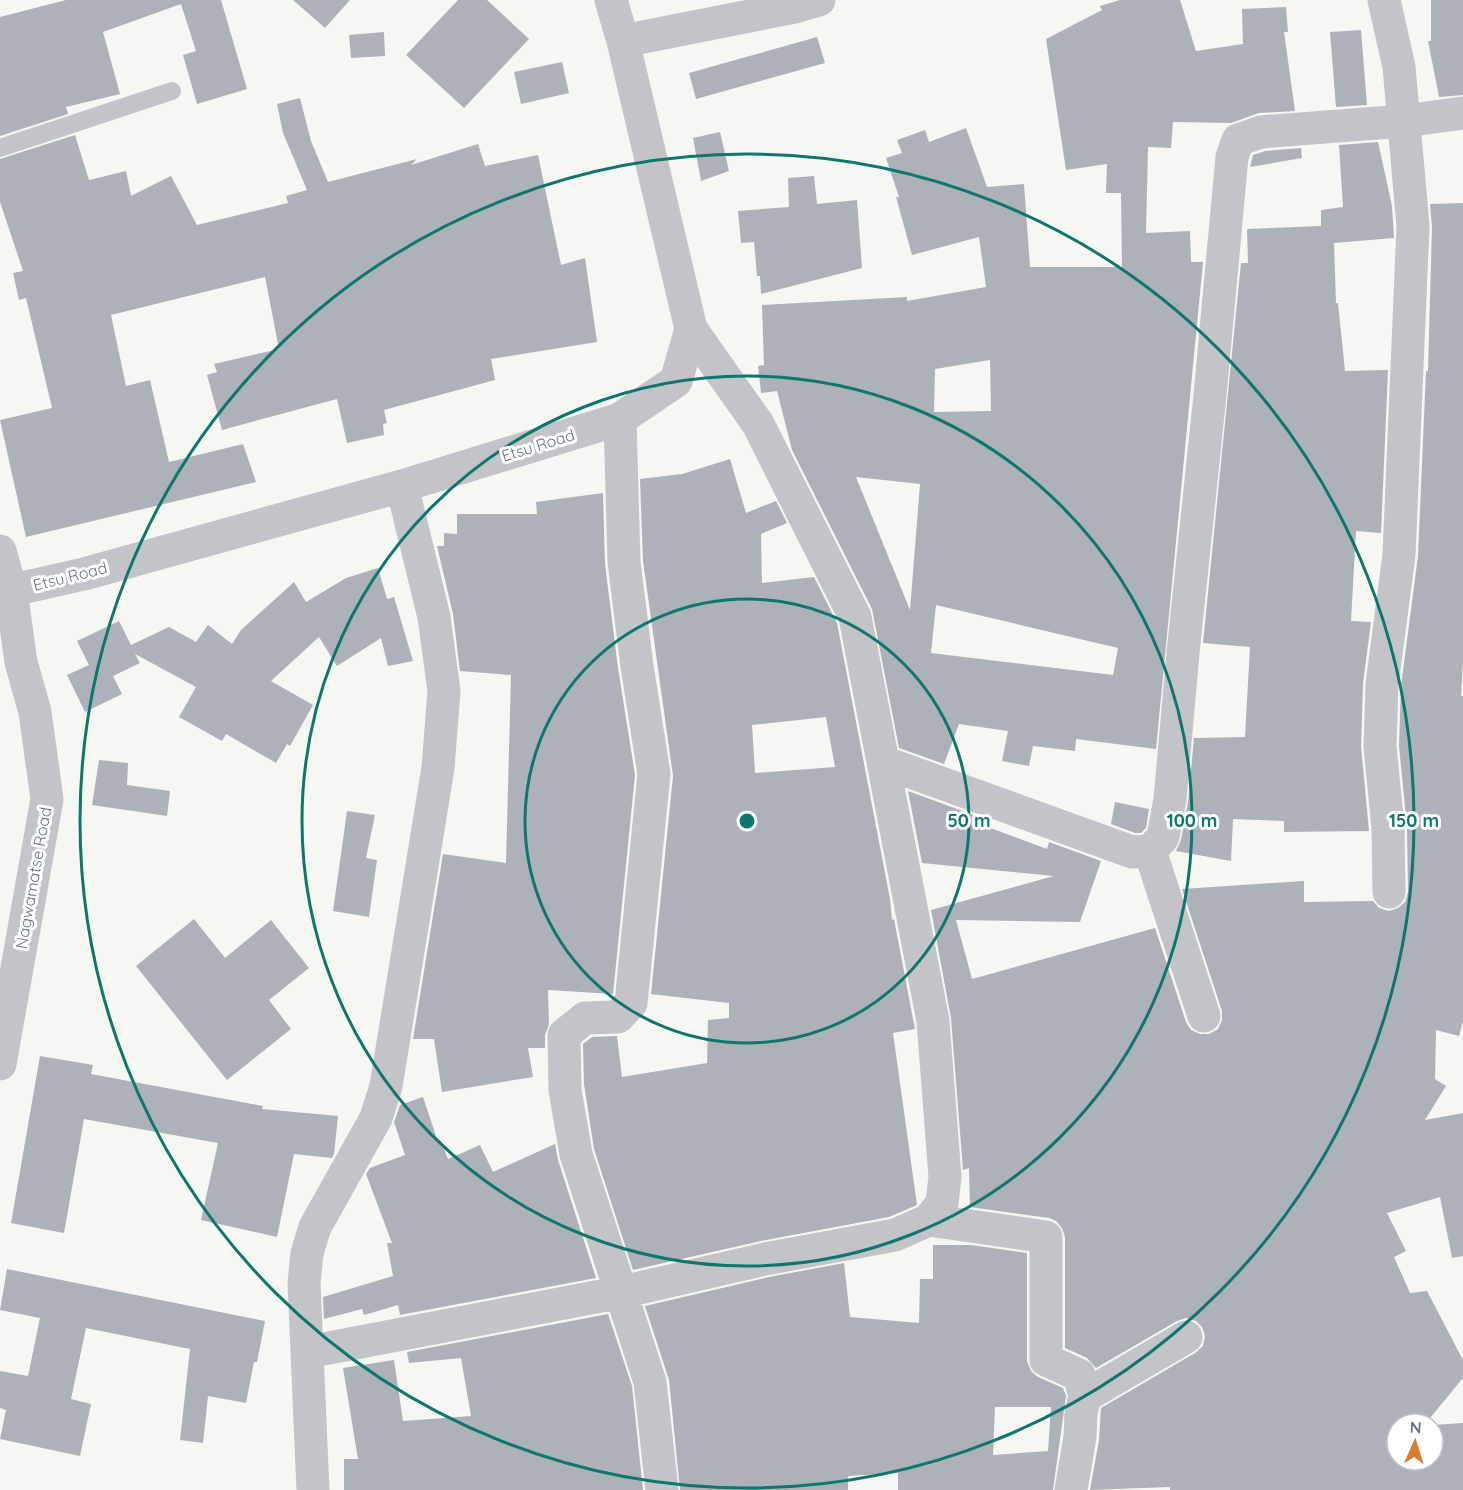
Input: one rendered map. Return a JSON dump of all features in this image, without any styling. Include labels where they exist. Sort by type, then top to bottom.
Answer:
[{"type":"street","name":"Etsu Road","points":[[6,592],[84,574],[402,486],[620,419],[676,381],[691,329],[623,41],[611,0]]},
{"type":"street","points":[[623,41],[795,7],[819,0]]},
{"type":"street","points":[[1384,0],[1399,68],[1413,226],[1399,555],[1382,684],[1380,747],[1389,827],[1389,892]]},
{"type":"street","points":[[883,762],[1132,852],[1150,851],[1163,837],[1170,799],[1232,157],[1238,140],[1261,132],[1404,122],[1463,113]]},
{"type":"street","points":[[691,329],[758,424],[855,617],[933,1021],[945,1177],[942,1203],[930,1220]]},
{"type":"street","points":[[620,419],[624,562],[654,774],[631,1003],[618,1017],[585,1018],[564,1035],[565,1090],[576,1154],[650,1382],[662,1490]]},
{"type":"street","points":[[313,1490],[304,1283],[307,1252],[315,1227],[376,1118],[386,1086],[438,768],[444,691],[434,617],[402,486]]},
{"type":"street","name":"Nagwamatse Road","points":[[0,551],[21,662],[35,712],[48,799],[0,1064]]},
{"type":"street","points":[[1150,851],[1204,1016]]},
{"type":"street","points":[[308,1352],[622,1292],[765,1259],[895,1234],[930,1220],[1046,1237],[1047,1360],[1079,1375],[1085,1396],[1071,1490]]},
{"type":"street","points":[[1085,1396],[1186,1336]]},
{"type":"lane","points":[[0,148],[172,91]]},
{"type":"building","points":[[66,0],[221,0],[247,89],[197,104],[183,55],[196,51],[181,4],[103,32],[120,94],[66,107],[68,114],[0,136],[0,17]]},
{"type":"building","points":[[293,0],[350,0],[325,28]]},
{"type":"building","points":[[458,0],[487,0],[529,39],[464,108],[406,55]]},
{"type":"building","points":[[1120,0],[1180,0],[1196,51],[1243,44],[1242,9],[1286,7],[1288,32],[1284,32],[1295,111],[1259,113],[1231,123],[1173,122],[1171,148],[1148,147],[1146,233],[1190,231],[1191,262],[1203,262],[1156,749],[1076,739],[1075,751],[1033,746],[1029,766],[1002,761],[1008,731],[959,724],[944,764],[899,748],[872,609],[792,450],[777,391],[761,393],[758,366],[764,365],[762,305],[907,297],[907,301],[986,287],[979,237],[912,255],[896,197],[899,197],[886,158],[902,153],[897,140],[925,130],[929,142],[966,128],[987,187],[1024,184],[1030,267],[1122,267],[1121,193],[1106,193],[1107,164],[1066,170],[1046,39],[1102,10],[1100,6]],"holes":[[[990,360],[991,411],[934,412],[935,369]],[[856,477],[920,484],[910,610]],[[936,605],[1118,648],[1113,675],[931,653]]]},
{"type":"building","points":[[1431,0],[1463,0],[1463,95],[1439,97],[1428,41],[1431,41]]},
{"type":"building","points":[[1361,30],[1367,105],[1336,107],[1330,32]]},
{"type":"building","points":[[384,32],[385,56],[351,58],[349,35]]},
{"type":"building","points":[[817,37],[825,63],[696,99],[689,73]]},
{"type":"building","points":[[562,62],[569,93],[521,104],[514,72]]},
{"type":"building","points":[[300,98],[311,141],[328,182],[417,159],[411,165],[478,144],[485,166],[538,155],[561,265],[585,258],[597,342],[491,359],[495,380],[384,410],[387,423],[383,424],[384,435],[347,443],[337,399],[222,430],[207,375],[217,372],[214,364],[279,349],[265,277],[111,315],[126,386],[150,380],[169,462],[243,444],[256,482],[26,537],[0,420],[52,408],[26,298],[19,300],[13,273],[23,271],[0,202],[0,159],[75,135],[89,180],[126,171],[131,196],[171,176],[197,225],[288,203],[286,196],[307,190],[283,133],[277,104]]},
{"type":"building","points":[[720,132],[729,171],[701,181],[693,138]]},
{"type":"building","points":[[1378,142],[1392,206],[1394,238],[1334,243],[1336,303],[1338,303],[1345,371],[1388,370],[1381,533],[1356,531],[1351,621],[1371,622],[1363,683],[1361,746],[1369,831],[1284,832],[1284,821],[1233,819],[1231,861],[1176,851],[1181,840],[1188,802],[1194,738],[1245,737],[1250,647],[1203,643],[1241,263],[1248,263],[1247,229],[1321,226],[1321,210],[1343,207],[1339,145]]},
{"type":"building","points":[[1301,148],[1302,158],[1250,167],[1253,155],[1265,151]]},
{"type":"building","points":[[814,176],[817,204],[857,200],[862,268],[761,294],[754,242],[741,243],[738,211],[789,207],[788,178]]},
{"type":"building","points":[[1463,203],[1463,661],[1461,696],[1463,696],[1463,1021],[1459,1036],[1436,1030],[1435,1079],[1446,1086],[1425,1120],[1463,1113],[1463,1256],[1452,1258],[1440,1197],[1387,1213],[1406,1251],[1394,1257],[1410,1293],[1427,1291],[1463,1360],[1463,1378],[1435,1412],[1385,1412],[1385,1472],[1445,1472],[1445,1424],[1463,1423],[1463,1490],[1170,1490],[1170,1487],[1090,1490],[1099,1440],[1101,1408],[1195,1353],[1203,1346],[1205,1336],[1202,1327],[1196,1321],[1186,1318],[1096,1368],[1087,1358],[1065,1348],[1065,1237],[1062,1228],[1056,1221],[1049,1218],[970,1207],[969,1168],[963,1170],[951,1018],[931,910],[1054,876],[922,863],[908,791],[979,817],[977,823],[1047,849],[1049,842],[1101,861],[1080,922],[956,920],[972,979],[1155,928],[1186,1022],[1191,1030],[1200,1034],[1209,1034],[1218,1029],[1222,1020],[1222,1011],[1182,889],[1304,881],[1304,902],[1373,901],[1379,908],[1389,911],[1405,902],[1408,892],[1407,827],[1399,746],[1401,686],[1418,556],[1426,371],[1428,371],[1432,227],[1430,204]]},
{"type":"building","points":[[730,459],[746,513],[776,501],[787,523],[761,534],[762,583],[814,577],[837,623],[890,899],[892,920],[894,919],[915,1029],[893,1033],[917,1205],[889,1217],[761,1241],[633,1270],[594,1149],[584,1084],[583,1044],[592,1037],[617,1036],[622,1077],[707,1063],[708,1020],[729,1018],[729,1003],[651,994],[673,776],[643,561],[640,479],[682,474]],"holes":[[[826,717],[835,767],[755,773],[752,725]]]},
{"type":"building","points":[[603,493],[605,564],[635,775],[613,994],[548,990],[549,1024],[545,1035],[545,1048],[528,1048],[533,1077],[442,1092],[434,1039],[413,1039],[443,854],[506,863],[511,675],[460,671],[453,614],[437,546],[444,546],[444,533],[457,534],[457,514],[537,514],[536,502]]},
{"type":"building","points":[[378,568],[387,599],[394,597],[413,661],[388,666],[381,638],[337,666],[319,637],[271,681],[313,705],[290,746],[287,744],[276,763],[226,734],[222,741],[179,717],[196,687],[135,654],[140,663],[113,676],[122,694],[85,712],[67,675],[89,665],[77,641],[119,621],[131,645],[169,627],[196,642],[208,625],[232,644],[241,630],[294,582],[306,602],[346,578]]},
{"type":"building","points":[[99,760],[128,763],[127,785],[170,791],[167,816],[92,805]]},
{"type":"building","points":[[1115,802],[1149,809],[1146,828],[1141,833],[1111,824]]},
{"type":"building","points":[[347,811],[375,815],[366,858],[377,860],[369,917],[333,911]]},
{"type":"building","points":[[194,919],[225,958],[271,920],[309,968],[269,1000],[291,1029],[227,1080],[136,966]]},
{"type":"building","points":[[40,1056],[93,1065],[91,1074],[263,1106],[262,1109],[338,1116],[334,1154],[332,1158],[294,1154],[277,1237],[201,1220],[218,1143],[84,1119],[64,1233],[11,1223]]},
{"type":"building","points":[[423,1097],[438,1142],[441,1141],[448,1159],[480,1145],[493,1172],[555,1144],[558,1160],[596,1278],[400,1315],[398,1305],[364,1315],[362,1309],[324,1319],[323,1297],[393,1276],[387,1243],[392,1243],[366,1174],[370,1168],[405,1155],[394,1122],[400,1105]]},
{"type":"building","points":[[933,1245],[971,1245],[1027,1253],[1027,1361],[1031,1371],[1038,1377],[1063,1388],[1066,1396],[1053,1490],[898,1490],[898,1473],[848,1476],[848,1490],[680,1490],[669,1380],[645,1306],[769,1277],[844,1263],[850,1317],[919,1323],[920,1279],[933,1279]],"holes":[[[995,1407],[1051,1407],[1048,1451],[993,1455]]]},
{"type":"building","points":[[7,1269],[265,1321],[246,1403],[208,1396],[203,1443],[180,1440],[190,1349],[86,1328],[71,1399],[91,1404],[80,1456],[0,1439],[6,1410],[0,1408],[0,1371],[28,1376],[40,1318],[0,1310]]},
{"type":"building","points":[[608,1314],[632,1386],[643,1490],[344,1490],[344,1459],[358,1459],[343,1368],[394,1360],[403,1421],[471,1416],[461,1358],[409,1363],[407,1352]]}]
